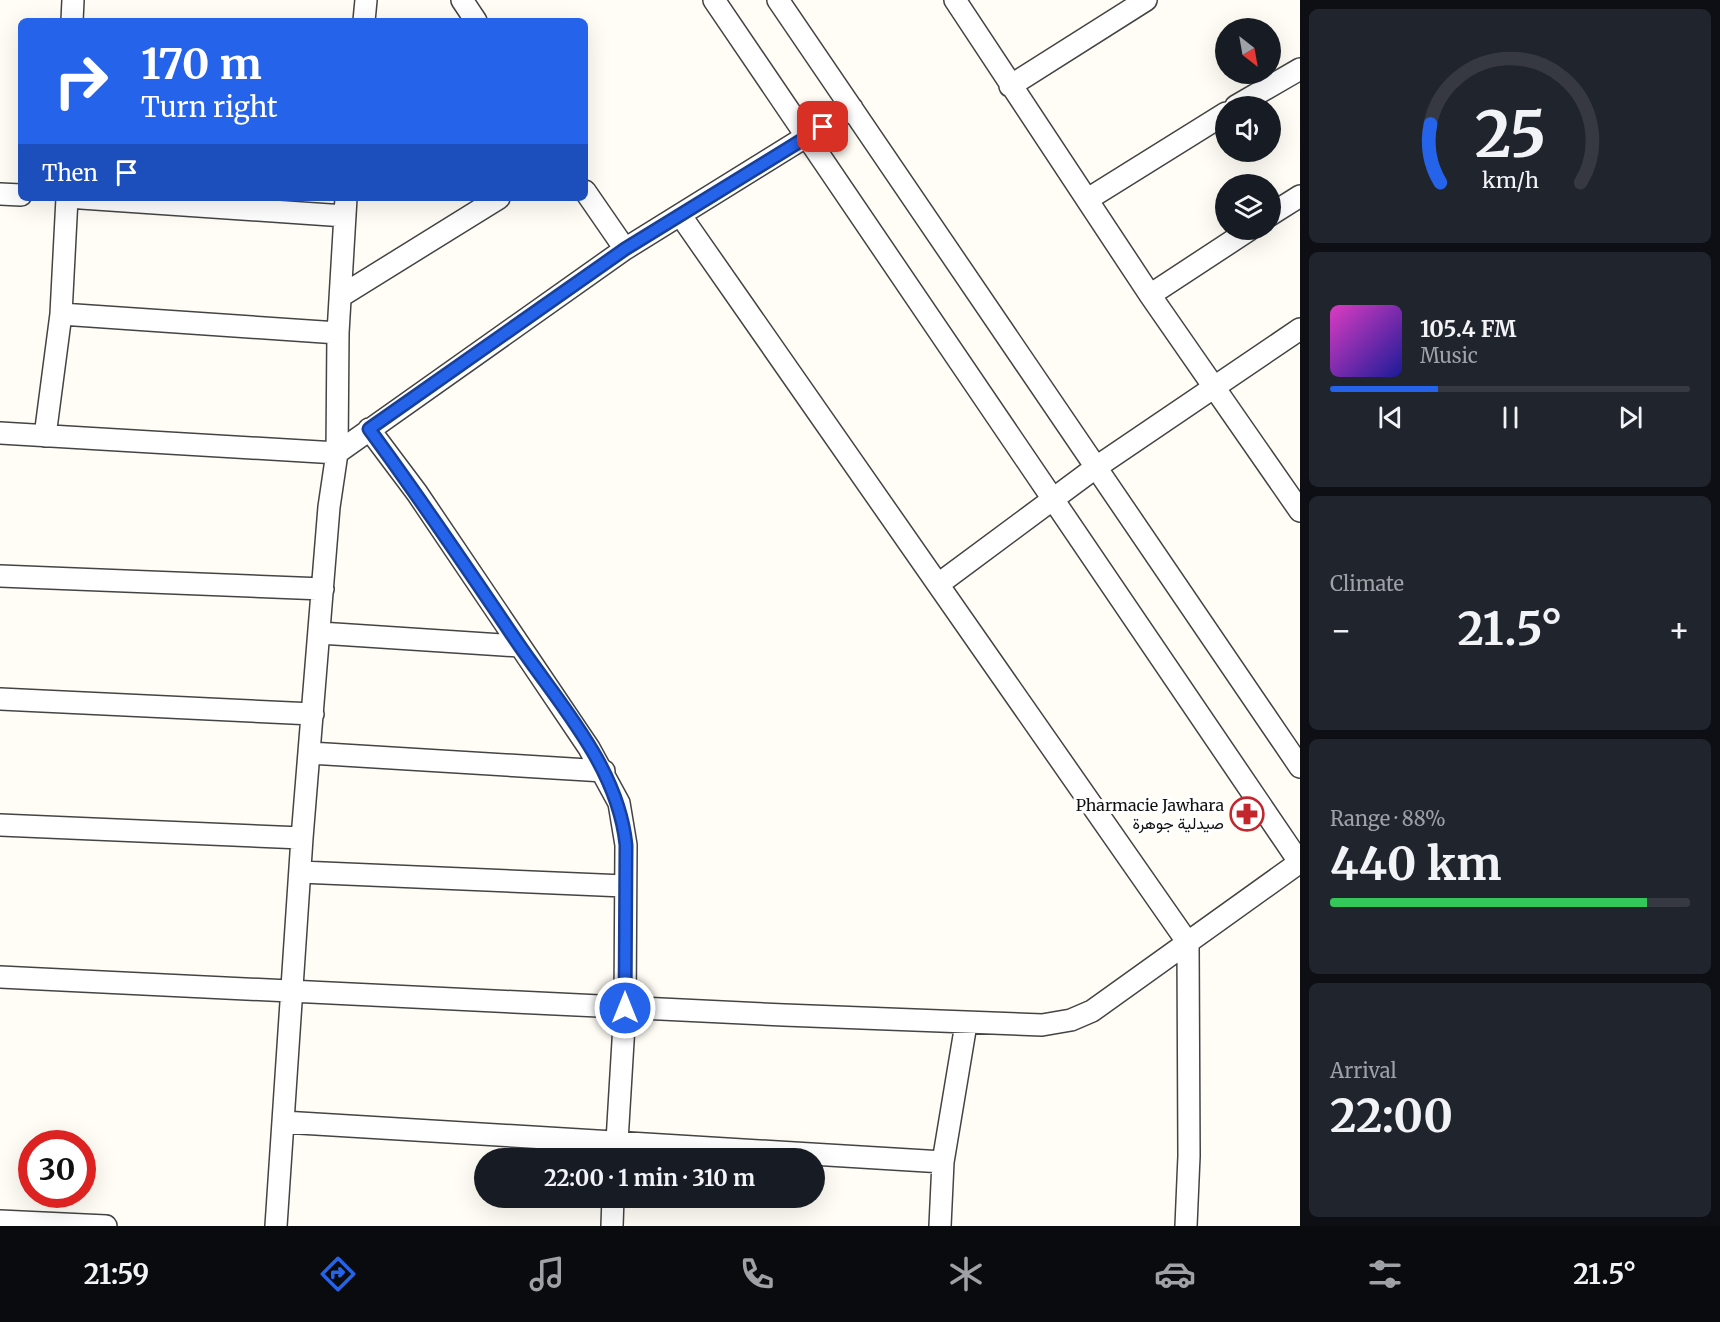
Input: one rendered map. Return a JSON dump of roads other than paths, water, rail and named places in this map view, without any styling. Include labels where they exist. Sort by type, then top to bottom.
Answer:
[{"type":"street","points":[[72,18],[73,0]]},
{"type":"street","points":[[364,18],[366,0]]},
{"type":"street","points":[[462,0],[474,18]]},
{"type":"street","points":[[0,977],[966,1024],[1042,1025],[1071,1020],[1092,1011],[1119,994],[1300,863],[809,136],[714,0]]},
{"type":"street","points":[[778,0],[1300,767]]},
{"type":"street","points":[[955,0],[1150,295],[1214,385],[1293,482],[1300,511]]},
{"type":"street","points":[[1011,86],[1146,0]]},
{"type":"street","points":[[1253,96],[1300,69]]},
{"type":"street","points":[[0,433],[337,453],[625,249],[852,108]]},
{"type":"street","points":[[1088,199],[1215,120]]},
{"type":"street","points":[[0,194],[18,195]]},
{"type":"street","points":[[588,195],[625,249]]},
{"type":"street","points":[[1281,208],[1300,196]]},
{"type":"street","points":[[45,436],[61,314],[66,201]]},
{"type":"street","points":[[169,201],[346,207],[338,333],[337,453],[329,507],[302,838],[276,1226]]},
{"type":"street","points":[[341,296],[494,201]]},
{"type":"street","points":[[681,216],[940,583],[1188,943],[1189,1156],[1186,1226]]},
{"type":"street","points":[[1150,295],[1234,240]]},
{"type":"street","points":[[61,314],[338,333]]},
{"type":"street","points":[[940,583],[1095,468],[1214,385],[1300,329]]},
{"type":"street","points":[[369,429],[604,771],[619,803],[624,822],[625,1008],[616,1148]]},
{"type":"street","points":[[0,576],[323,590]]},
{"type":"street","points":[[320,633],[519,646]]},
{"type":"street","points":[[0,699],[313,714]]},
{"type":"street","points":[[310,753],[604,771]]},
{"type":"street","points":[[0,825],[302,838]]},
{"type":"street","points":[[300,872],[624,886]]},
{"type":"street","points":[[940,1226],[943,1162],[966,1024]]},
{"type":"street","points":[[283,1122],[592,1148]]},
{"type":"street","points":[[825,1158],[943,1162]]},
{"type":"street","points":[[612,1226],[613,1208]]},
{"type":"street","points":[[0,1221],[106,1226]]},
{"type":"place","name":"Pharmacie Jawhara صيدلية جوهرة","points":[[1247,814]]}]
